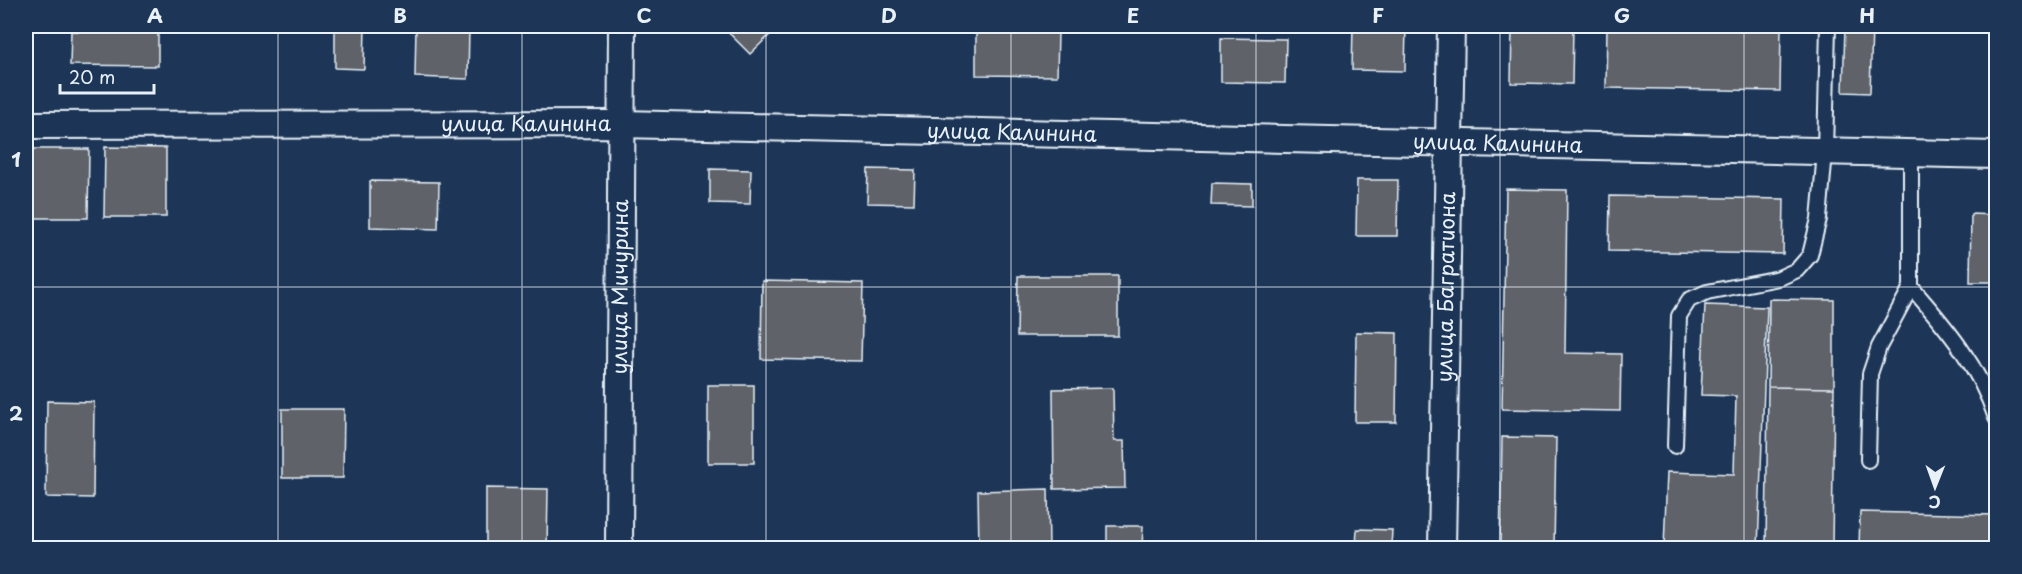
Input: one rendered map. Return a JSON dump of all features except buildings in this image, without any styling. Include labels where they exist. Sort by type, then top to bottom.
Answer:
[{"type":"street","name":"улица Мичурина","points":[[619,549],[622,26]]},
{"type":"street","name":"улица Багратиона","points":[[1442,549],[1451,26]]},
{"type":"street","name":"улица Калинина","points":[[26,125],[621,124],[1996,155]]},
{"type":"lane","points":[[1675,446],[1679,316],[1689,300],[1707,292],[1779,278],[1797,270],[1810,255],[1819,219],[1825,152],[1828,26]]},
{"type":"lane","points":[[1868,460],[1870,374],[1879,347],[1911,287],[1911,154]]},
{"type":"lane","points":[[1911,287],[1955,339],[1986,387],[1996,418]]}]
